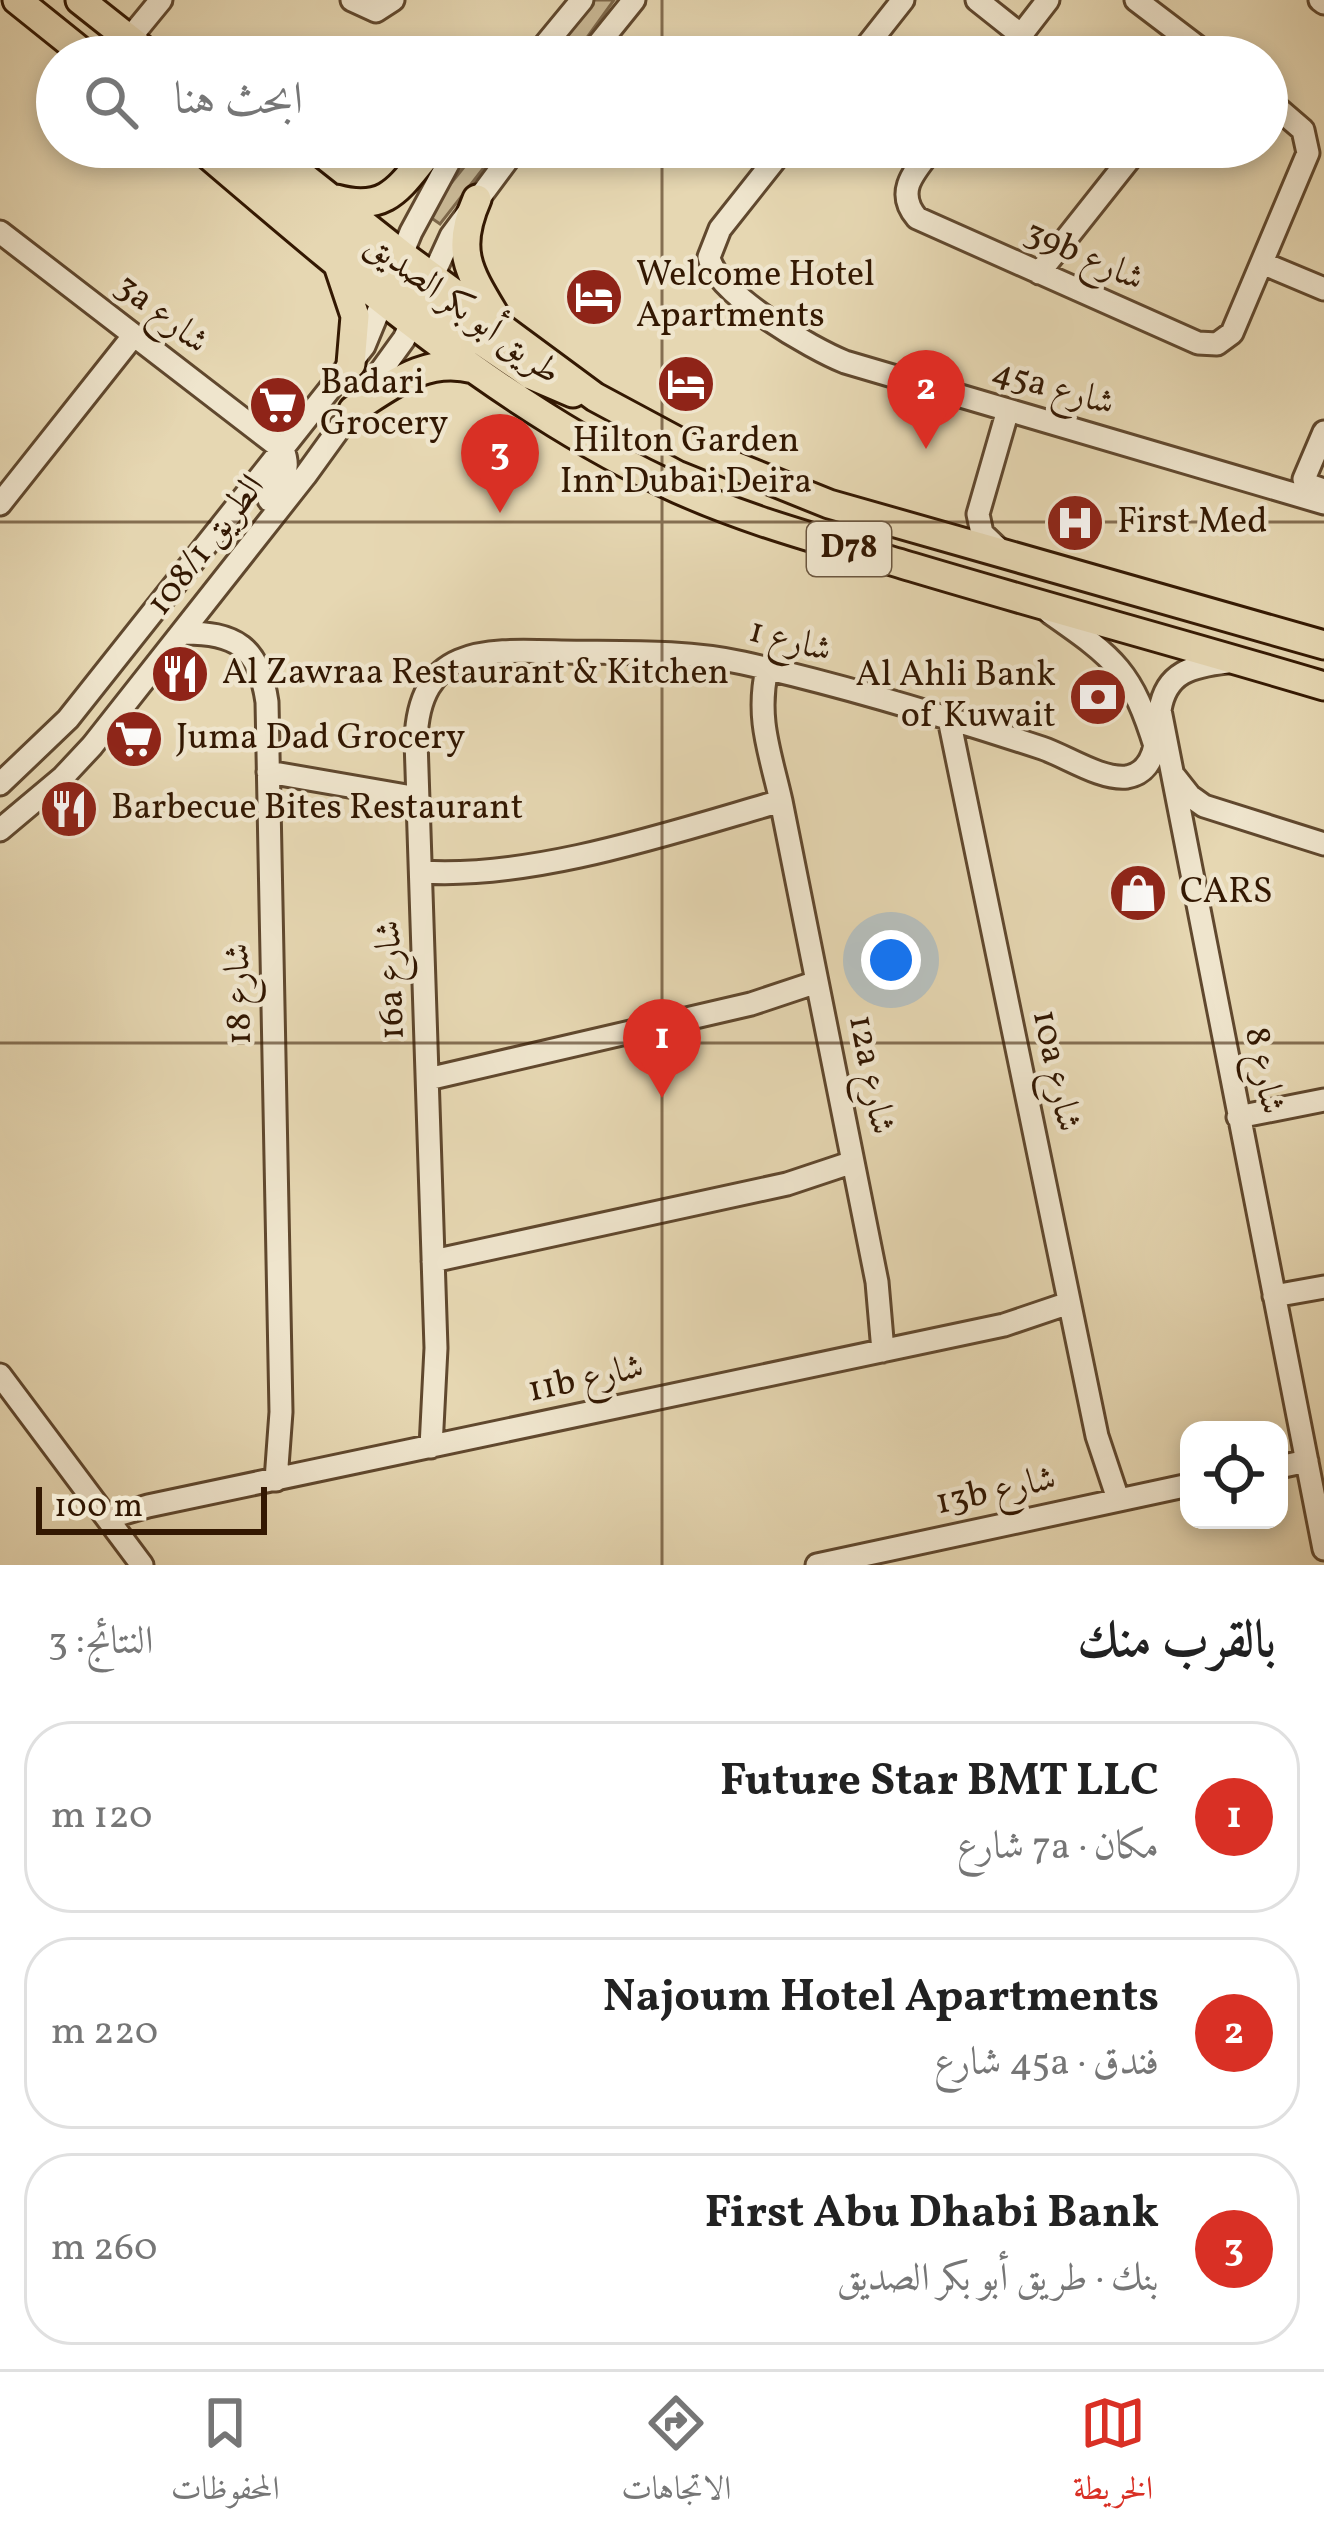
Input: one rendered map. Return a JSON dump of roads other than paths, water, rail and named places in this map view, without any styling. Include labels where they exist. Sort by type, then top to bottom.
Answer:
[{"type":"main road","points":[[17,0],[62,36]]},
{"type":"main road","points":[[80,0],[125,36]]},
{"type":"main road","name":"طريق أبو بكر الصديق","points":[[224,168],[337,264],[392,278],[423,300],[505,331],[595,397],[690,448],[782,488],[1324,645]]},
{"type":"main road","points":[[250,168],[392,278]]},
{"type":"main road","name":"طريق أبو بكر الصديق","points":[[293,168],[331,198],[392,278],[423,300],[491,378],[614,457],[716,505],[1324,686]]},
{"type":"main road","points":[[331,198],[350,203],[385,199],[417,168]]},
{"type":"main road","points":[[477,199],[464,242],[467,264],[505,331]]},
{"type":"main road","points":[[337,264],[355,316],[351,364]]},
{"type":"main road","points":[[423,300],[546,384],[595,397]]},
{"type":"main road","points":[[353,410],[432,366],[452,364],[491,378]]},
{"type":"street","points":[[131,36],[160,0]]},
{"type":"street","points":[[352,0],[384,6]]},
{"type":"street","points":[[548,36],[578,0]]},
{"type":"street","points":[[605,36],[634,0]]},
{"type":"street","points":[[875,36],[903,0]]},
{"type":"street","points":[[976,0],[1022,35],[1048,0]]},
{"type":"street","points":[[1136,0],[1183,36]]},
{"type":"street","name":"39b شارع","points":[[919,168],[907,184],[907,204],[923,222],[1208,345],[1232,333],[1308,153],[1306,136],[1288,116]]},
{"type":"street","name":"108/1 الطريق","points":[[0,784],[68,719],[351,364],[372,332],[392,278],[447,168]]},
{"type":"street","name":"108/1 الطريق","points":[[0,830],[92,746],[353,410],[423,300],[451,236],[501,168]]},
{"type":"street","name":"45a شارع","points":[[769,168],[714,238],[709,257],[715,275],[791,334],[826,355],[1324,503]]},
{"type":"street","points":[[1039,273],[1123,168]]},
{"type":"street","name":"3a شارع","points":[[0,232],[283,450]]},
{"type":"street","points":[[1262,263],[1324,289]]},
{"type":"street","points":[[2,492],[134,335]]},
{"type":"street","points":[[1004,553],[982,533],[978,514],[1008,410]]},
{"type":"street","points":[[1295,494],[1324,429]]},
{"type":"street","points":[[1324,429],[1304,478],[1306,484],[1324,490]]},
{"type":"street","points":[[220,585],[234,547],[285,477],[283,450]]},
{"type":"street","name":"شارع 8","points":[[1037,604],[1104,650],[1125,672],[1155,745],[1193,889]]},
{"type":"street","name":"شارع 18","points":[[181,633],[231,639],[255,661],[267,703],[284,1478]]},
{"type":"street","name":"شارع 1","points":[[521,651],[684,655],[775,671],[1047,749],[1115,776],[1142,771],[1155,745]]},
{"type":"street","name":"16a شارع","points":[[439,1445],[417,717],[424,694],[456,660],[478,652],[521,651]]},
{"type":"street","name":"شارع 8","points":[[1240,661],[1189,668],[1168,685],[1160,710],[1324,1549]]},
{"type":"street","name":"12a شارع","points":[[775,671],[767,741],[891,1349]]},
{"type":"street","name":"10a شارع","points":[[949,719],[1110,1501]]},
{"type":"street","points":[[1170,766],[1178,784],[1204,806],[1324,844]]},
{"type":"street","points":[[268,772],[418,798]]},
{"type":"street","points":[[422,880],[463,883],[783,809]]},
{"type":"street","points":[[428,1071],[819,990]]},
{"type":"street","points":[[1238,1117],[1324,1100]]},
{"type":"street","points":[[433,1253],[500,1244],[855,1170]]},
{"type":"street","points":[[1274,1296],[1324,1287]]},
{"type":"street","name":"11b شارع","points":[[114,1527],[182,1501],[1071,1311]]},
{"type":"street","points":[[0,1375],[142,1565]]},
{"type":"street","points":[[1288,1464],[1306,1461]]},
{"type":"street","name":"13b شارع","points":[[817,1565],[921,1550],[1180,1487]]},
{"type":"street","points":[[921,1550],[933,1565]]},
{"type":"place","name":"Welcome Hotel Apartments","points":[[594,297]]},
{"type":"place","name":"Hilton Garden Inn Dubai Deira","points":[[686,384]]},
{"type":"place","name":"Badari Grocery","points":[[278,405]]},
{"type":"place","name":"Najoum Hotel Apartments","points":[[926,449]]},
{"type":"place","name":"First Abu Dhabi Bank","points":[[500,513]]},
{"type":"place","name":"First Med","points":[[1075,523]]},
{"type":"place","name":"Al Zawraa Restaurant & Kitchen","points":[[180,674]]},
{"type":"place","name":"Al Ahli Bank of Kuwait","points":[[1098,697]]},
{"type":"place","name":"Juma Dad Grocery","points":[[134,739]]},
{"type":"place","name":"Barbecue Bites Restaurant","points":[[69,809]]},
{"type":"place","name":"CARS","points":[[1138,893]]},
{"type":"place","name":"Future Star BMT LLC","points":[[662,1098]]}]
